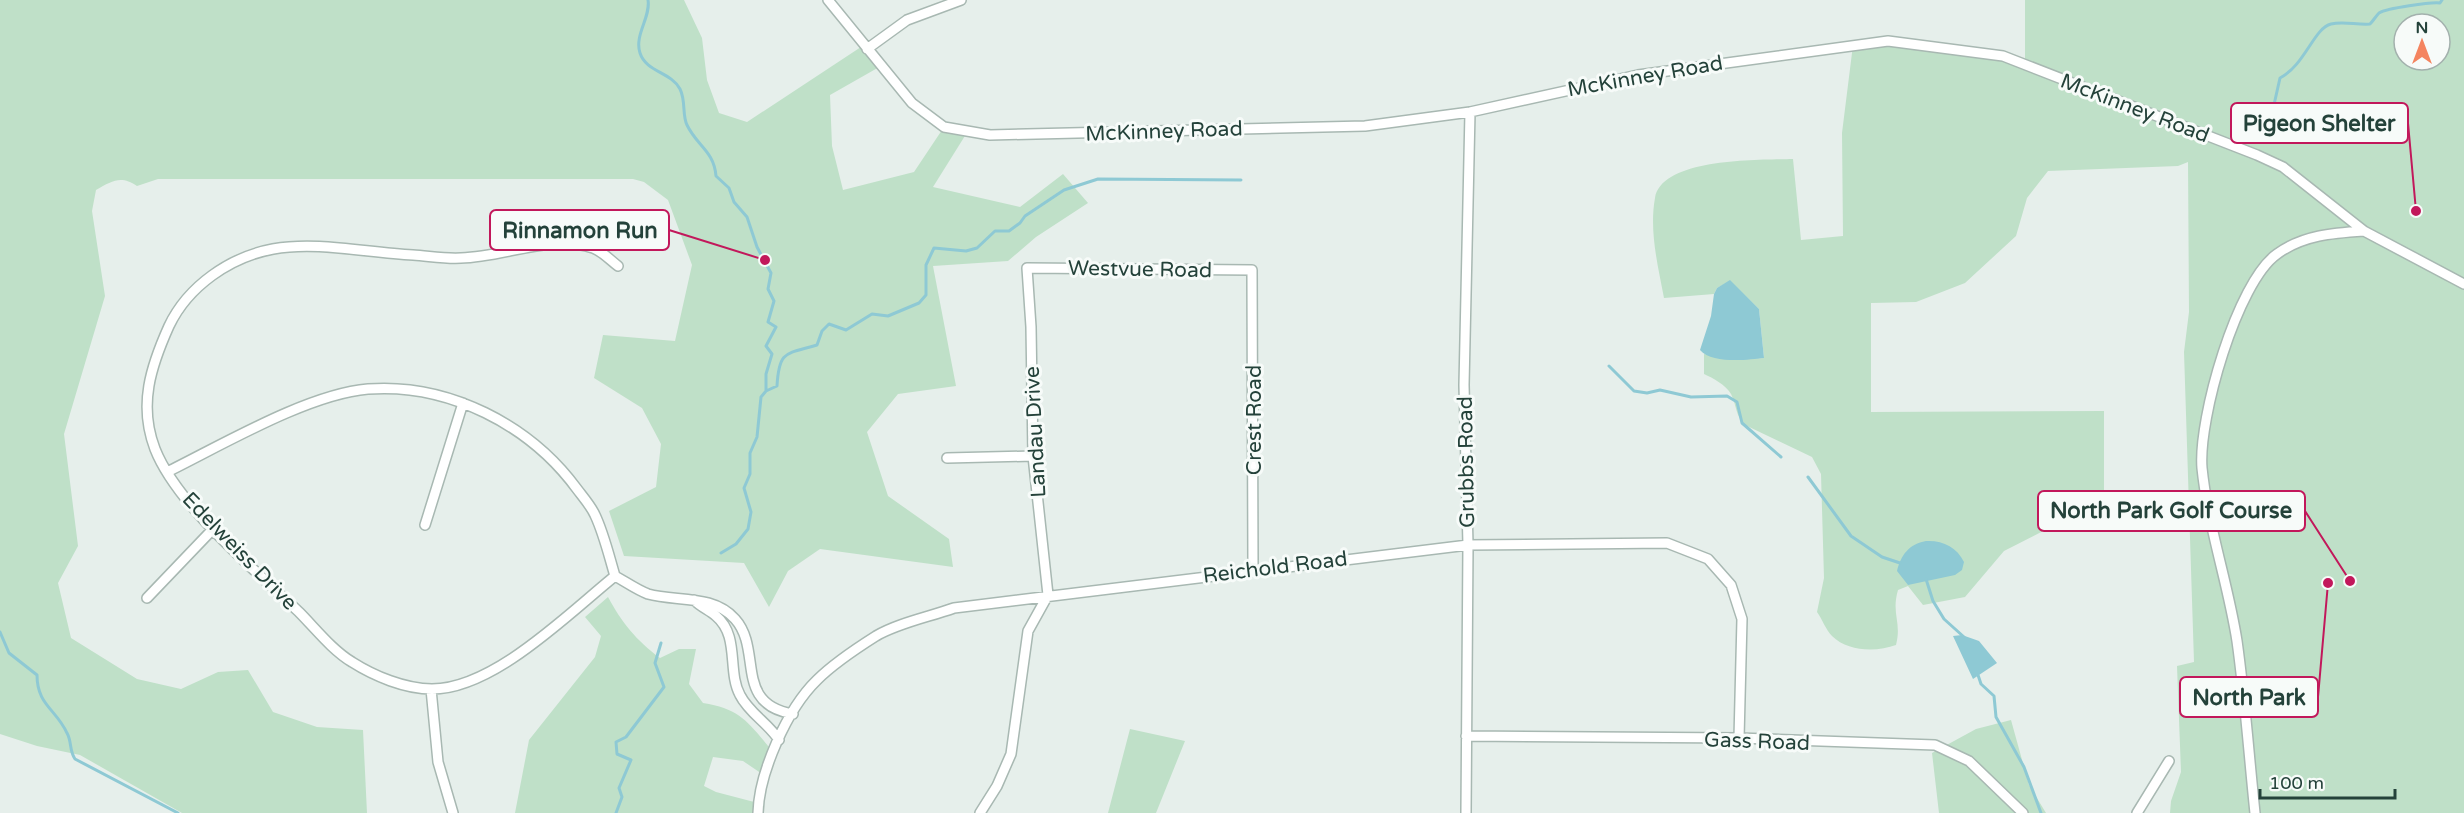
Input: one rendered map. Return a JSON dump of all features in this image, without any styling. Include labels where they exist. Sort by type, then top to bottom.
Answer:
[{"type":"street","name":"McKinney Road","points":[[828,0],[912,104],[944,127],[990,135],[1365,126],[1470,112],[1638,75],[1888,41],[2002,56],[2283,167],[2364,231],[2464,284]]},
{"type":"street","points":[[867,49],[907,20],[961,0]]},
{"type":"street","name":"Grubbs Road","points":[[1466,813],[1468,545],[1464,325],[1470,112]]},
{"type":"street","points":[[2255,813],[2236,640],[2208,508],[2202,465],[2204,432],[2210,400],[2228,343],[2242,303],[2258,275],[2276,254],[2303,239],[2331,233],[2364,231]]},
{"type":"street","name":"Edelweiss Drive","points":[[615,576],[491,673],[458,685],[431,689],[386,680],[350,661],[213,529],[167,472],[154,447],[148,421],[147,388],[154,360],[177,310],[207,277],[240,260],[272,249],[307,247],[462,258],[559,242],[596,249],[618,266]]},
{"type":"street","name":"Westvue Road","points":[[1027,268],[1252,270]]},
{"type":"street","name":"Landau Drive","points":[[1027,268],[1033,456],[1048,595]]},
{"type":"street","name":"Crest Road","points":[[1252,270],[1253,569]]},
{"type":"street","points":[[167,472],[313,402],[367,389],[417,391],[463,403],[517,430],[559,464],[595,514],[615,576],[647,594],[708,602],[735,619],[744,637],[754,685],[776,711],[793,714]]},
{"type":"street","points":[[425,525],[463,403]]},
{"type":"street","points":[[947,458],[1033,456]]},
{"type":"street","points":[[147,598],[213,529]]},
{"type":"street","name":"Reichold Road","points":[[758,813],[758,797],[779,740],[793,714],[816,680],[878,635],[954,608],[1253,569],[1468,545],[1667,543],[1708,558],[1731,585],[1742,619],[1739,738]]},
{"type":"street","points":[[980,813],[997,786],[1011,754],[1028,631],[1048,595]]},
{"type":"street","points":[[694,600],[717,617],[726,631],[734,654],[738,693],[750,710],[779,740]]},
{"type":"street","points":[[431,689],[438,762],[453,813]]},
{"type":"street","name":"Gass Road","points":[[1466,736],[1739,738],[1935,746],[1969,760],[2023,813]]},
{"type":"street","points":[[2137,813],[2169,760]]},
{"type":"green space","points":[[0,0],[684,0],[702,38],[707,80],[719,113],[747,122],[864,45],[881,66],[830,95],[832,146],[843,190],[914,172],[944,127],[968,131],[933,187],[1020,207],[1063,174],[1088,203],[1036,237],[1008,261],[933,266],[956,386],[898,394],[867,432],[888,496],[949,539],[953,567],[820,549],[788,571],[769,607],[744,563],[624,556],[609,511],[656,487],[661,444],[642,408],[594,378],[603,335],[675,341],[692,265],[668,200],[644,182],[633,179],[158,179],[137,186],[116,180],[96,190],[92,211],[105,296],[64,434],[78,546],[58,583],[71,638],[137,679],[181,689],[218,672],[248,670],[273,712],[317,727],[363,730],[367,813],[182,813],[80,755],[37,746],[0,734]]},
{"type":"green space","points":[[2025,0],[2464,0],[2464,813],[2170,813],[2171,801],[2181,772],[2177,666],[2194,662],[2184,352],[2189,312],[2188,162],[2178,166],[2048,171],[2027,198],[2016,236],[1965,283],[1916,302],[1871,303],[1871,412],[2104,411],[2104,492],[2057,524],[2004,551],[1965,597],[1923,605],[1908,586],[1898,590],[1896,645],[1880,649],[1854,648],[1832,636],[1826,628],[1817,612],[1824,578],[1821,474],[1812,457],[1745,425],[1739,418],[1729,391],[1719,382],[1704,374],[1704,354],[1749,359],[1764,358],[1759,309],[1730,281],[1717,288],[1714,294],[1664,298],[1657,261],[1653,210],[1655,198],[1662,185],[1675,175],[1694,168],[1738,161],[1793,159],[1801,240],[1843,236],[1842,133],[1853,45],[1888,41],[2025,62]]},
{"type":"green space","points":[[608,597],[630,630],[660,658],[679,649],[696,649],[689,684],[703,703],[736,713],[750,725],[773,752],[765,776],[743,761],[713,757],[704,786],[716,792],[758,803],[758,813],[515,813],[529,740],[595,657],[601,636],[585,617]]},
{"type":"green space","points":[[2011,720],[2029,785],[2046,813],[1939,813],[1932,753],[1976,729]]},
{"type":"green space","points":[[1130,729],[1185,741],[1156,813],[1108,813]]},
{"type":"water","points":[[1730,280],[1759,309],[1764,358],[1721,359],[1700,350],[1711,316],[1714,294],[1717,288]]},
{"type":"water","points":[[1926,541],[1943,543],[1953,548],[1964,562],[1962,570],[1955,575],[1908,585],[1897,571],[1901,560],[1910,548]]},
{"type":"water","points":[[1962,635],[1979,641],[1997,663],[1973,679],[1953,636]]},
{"type":"waterway","points":[[648,0],[647,13],[639,40],[640,53],[648,64],[671,79],[680,89],[687,125],[709,154],[716,176],[729,188],[734,202],[747,217],[757,247],[771,273],[768,289],[774,301],[768,322],[776,327],[766,346],[772,354],[766,374],[766,391],[761,397],[757,437],[750,453],[750,474],[744,488],[751,512],[748,529],[736,544],[721,553]]},
{"type":"waterway","points":[[2256,142],[2271,118],[2280,78],[2296,65],[2325,27],[2336,23],[2370,24],[2379,13],[2384,11],[2440,3],[2442,0]]},
{"type":"waterway","points":[[766,391],[777,386],[780,366],[786,355],[817,345],[822,331],[829,324],[846,330],[872,314],[888,316],[919,303],[926,295],[926,265],[934,248],[966,251],[977,248],[995,231],[1009,231],[1025,216],[1064,190],[1098,179],[1241,180]]},
{"type":"waterway","points":[[1609,366],[1634,391],[1647,393],[1660,390],[1691,397],[1727,396],[1737,402],[1742,423],[1781,457]]},
{"type":"waterway","points":[[1808,477],[1851,536],[1882,557],[1900,563]]},
{"type":"waterway","points":[[1926,579],[1933,601],[1944,619],[1964,637]]},
{"type":"waterway","points":[[0,632],[9,653],[37,675],[40,693],[63,725],[75,759],[178,813]]},
{"type":"waterway","points":[[616,813],[622,797],[619,788],[631,760],[617,754],[616,742],[626,737],[664,687],[655,663],[661,643]]},
{"type":"waterway","points":[[1978,675],[1981,684],[1994,696],[1996,717],[2024,767],[2041,813]]},
{"type":"place","name":"Pigeon Shelter","points":[[2416,211]]},
{"type":"place","name":"Rinnamon Run","points":[[765,260]]},
{"type":"place","name":"North Park Golf Course","points":[[2350,581]]},
{"type":"place","name":"North Park","points":[[2328,583]]}]
